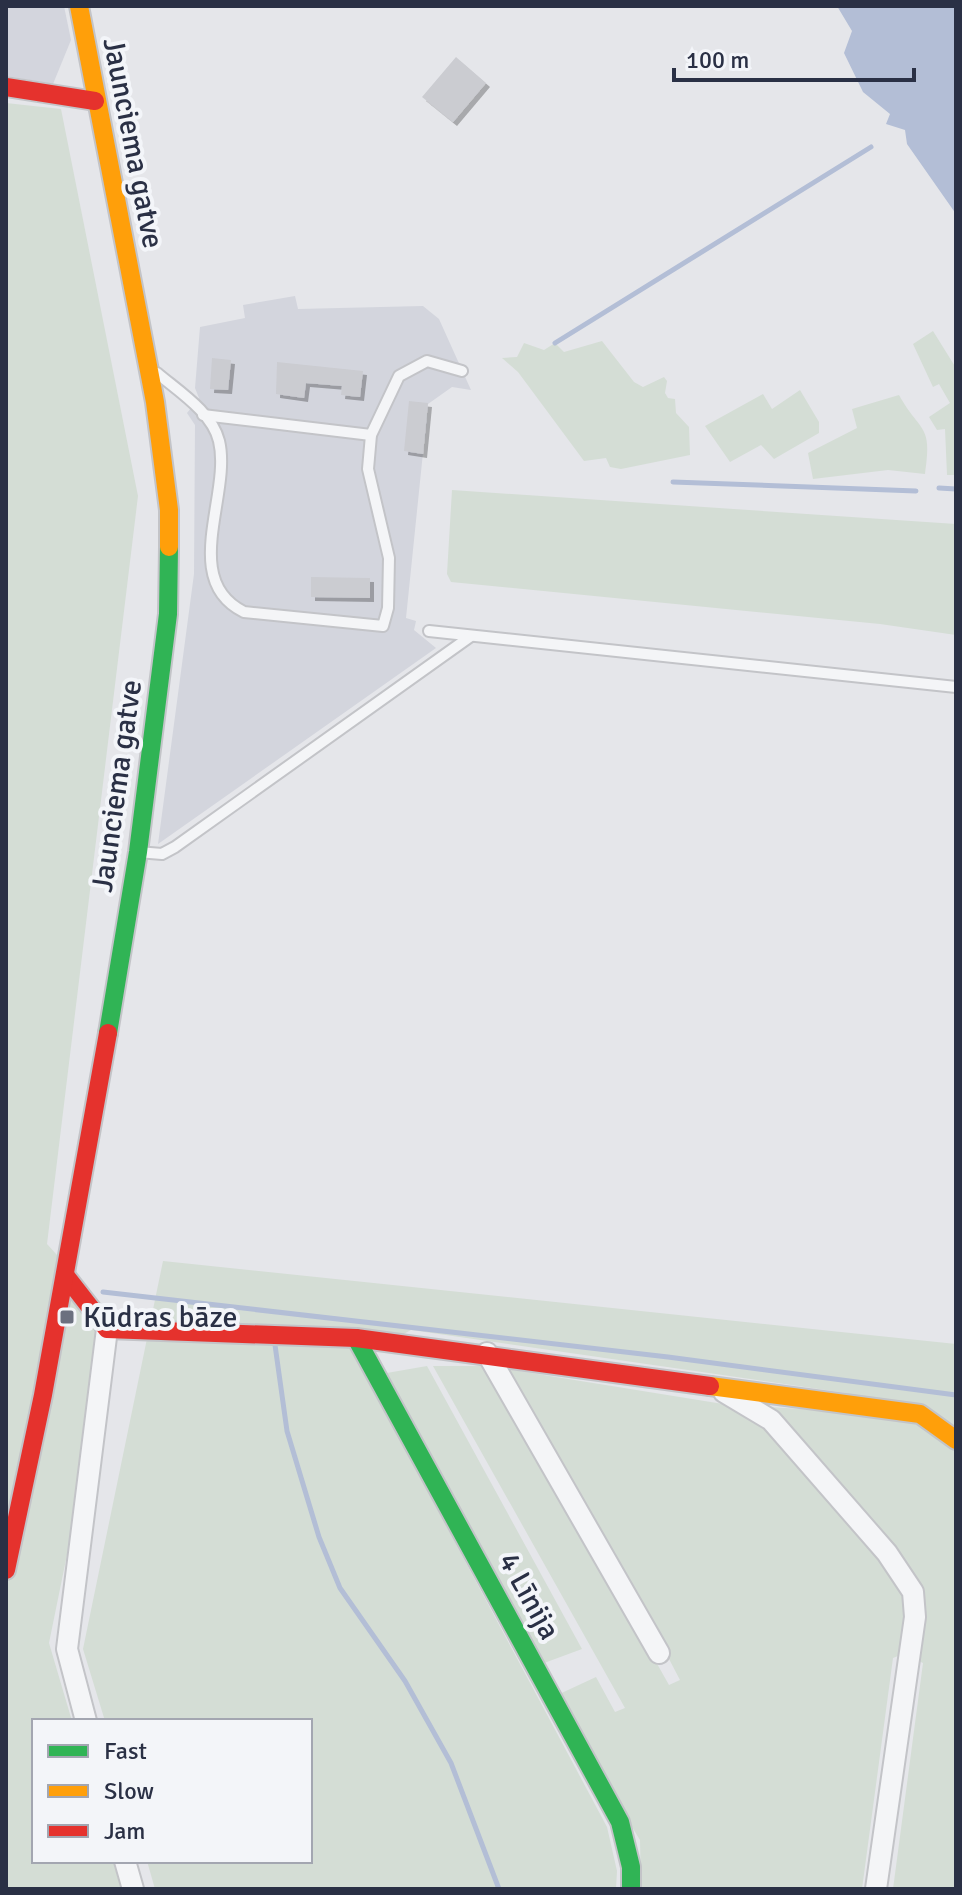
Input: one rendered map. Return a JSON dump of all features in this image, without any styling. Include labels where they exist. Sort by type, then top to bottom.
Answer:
[{"type":"street","name":"Jaunciema gatve","points":[[6,1570],[65,1275],[138,852],[168,614],[169,510],[149,367],[79,6]]},
{"type":"street","points":[[6,87],[95,101]]},
{"type":"street","points":[[65,1275],[107,1329],[67,1649],[85,1719]]},
{"type":"street","points":[[107,1329],[356,1338],[487,1353],[920,1414],[956,1440]]},
{"type":"street","name":"4 Līnija","points":[[356,1338],[620,1822],[631,1867],[631,1889]]},
{"type":"street","points":[[487,1353],[659,1653]]},
{"type":"street","points":[[714,1386],[771,1420],[887,1553],[913,1592],[915,1617],[876,1889]]},
{"type":"street","points":[[126,1863],[133,1889]]},
{"type":"lane","points":[[149,367],[203,415],[218,439],[221,457],[211,558],[217,585],[230,605],[244,612],[383,626],[388,608],[389,558],[368,469],[371,435],[399,376],[427,361],[462,371]]},
{"type":"lane","points":[[203,415],[371,435]]},
{"type":"lane","points":[[429,631],[956,687]]},
{"type":"lane","points":[[138,852],[162,854],[175,847],[471,636]]},
{"type":"lane","points":[[175,847],[182,858]]},
{"type":"shaded area","points":[[6,6],[64,6],[71,40],[53,84],[6,76]]},
{"type":"shaded area","points":[[6,103],[61,109],[138,496],[47,1244],[115,1319],[49,1643],[71,1719],[32,1719],[32,1863],[114,1863],[121,1889],[6,1889]]},
{"type":"shaded area","points":[[295,296],[298,309],[423,306],[439,319],[471,390],[452,387],[428,404],[406,618],[416,621],[414,630],[436,648],[158,844],[194,574],[195,425],[187,413],[199,398],[195,388],[200,327],[245,318],[243,305]]},
{"type":"shaded area","points":[[933,331],[956,368],[956,475],[947,475],[945,429],[937,430],[929,417],[950,403],[939,384],[933,387],[913,344]]},
{"type":"shaded area","points":[[602,341],[634,382],[643,387],[664,377],[667,381],[665,393],[668,398],[675,399],[676,413],[689,427],[690,455],[621,469],[610,467],[606,458],[584,461],[518,372],[502,358],[517,357],[524,343],[544,350],[555,343],[564,352]]},
{"type":"shaded area","points":[[800,390],[819,422],[819,433],[774,459],[761,445],[730,462],[705,426],[763,394],[772,409]]},
{"type":"shaded area","points":[[899,395],[926,437],[925,474],[888,470],[813,479],[808,453],[857,428],[852,409]]},
{"type":"shaded area","points":[[452,490],[956,524],[956,635],[880,624],[451,582],[447,574]]},
{"type":"shaded area","points":[[163,1261],[956,1344],[956,1889],[893,1889],[923,1663],[903,1654],[893,1658],[862,1889],[641,1889],[640,1840],[553,1697],[596,1677],[615,1712],[625,1708],[433,1366],[488,1366],[723,1404],[896,1415],[846,1393],[411,1330],[371,1352],[381,1374],[427,1366],[582,1649],[536,1666],[410,1458],[607,1827],[617,1871],[616,1889],[155,1889],[148,1863],[312,1863],[312,1719],[104,1719],[83,1649]],"holes":[[[584,1534],[657,1636],[680,1680],[669,1685]]]},
{"type":"water","points":[[837,6],[956,6],[956,214],[907,144],[905,130],[886,124],[890,114],[863,92],[844,53],[852,31]]},
{"type":"building","points":[[456,57],[486,83],[453,122],[422,97]]},
{"type":"building","points":[[212,358],[231,360],[228,390],[210,389]]},
{"type":"building","points":[[277,362],[363,371],[360,397],[341,395],[342,386],[306,383],[304,398],[276,394]]},
{"type":"building","points":[[409,401],[428,403],[423,454],[404,451]]},
{"type":"building","points":[[311,577],[370,578],[370,598],[311,597]]},
{"type":"waterway","points":[[555,343],[871,147]]},
{"type":"waterway","points":[[673,482],[916,491]]},
{"type":"waterway","points":[[939,488],[956,489]]},
{"type":"waterway","points":[[103,1292],[668,1357],[956,1395]]},
{"type":"waterway","points":[[275,1345],[287,1431],[319,1537],[340,1588],[405,1681],[451,1763],[499,1889]]},
{"type":"traffic: fast","points":[[108,1033],[138,852],[168,614],[169,547]]},
{"type":"traffic: fast","points":[[356,1338],[620,1822],[631,1867],[631,1889]]},
{"type":"traffic: slow","points":[[79,6],[155,402],[169,510],[169,547]]},
{"type":"traffic: slow","points":[[710,1386],[920,1414],[956,1440]]},
{"type":"traffic: jam","points":[[6,87],[95,101]]},
{"type":"traffic: jam","points":[[6,1570],[43,1395],[108,1033]]},
{"type":"traffic: jam","points":[[65,1275],[107,1329],[356,1338],[710,1386]]},
{"type":"place","name":"Kūdras bāze","points":[[67,1317]]}]
